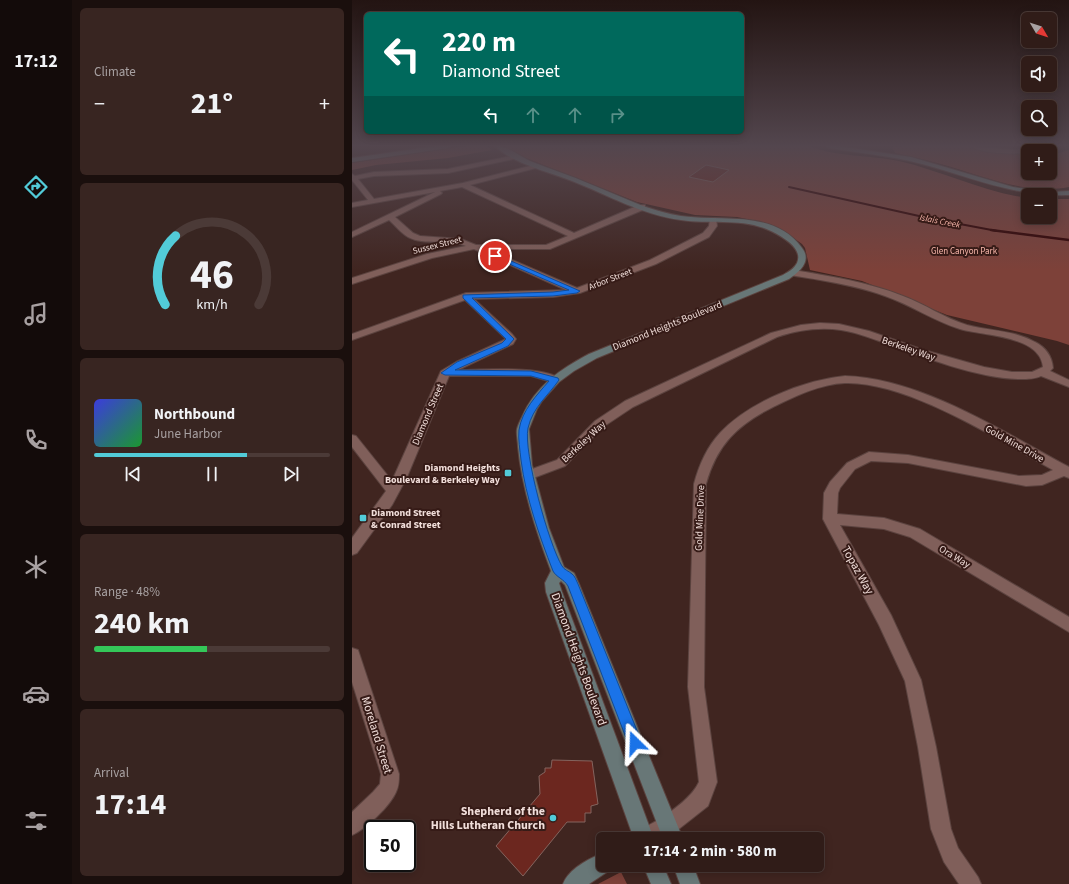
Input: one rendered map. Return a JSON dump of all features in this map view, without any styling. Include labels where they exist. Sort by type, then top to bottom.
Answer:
[{"type":"main road","points":[[592,187],[642,207],[680,218],[740,220],[773,229],[789,238],[798,246],[802,255],[801,264],[793,273]]},
{"type":"main road","points":[[1005,187],[1020,191],[1049,194],[1069,193]]},
{"type":"main road","name":"Diamond Heights Boulevard","points":[[671,832],[572,584],[569,578],[558,571],[542,528],[528,475],[524,444],[524,429],[531,409],[538,398],[555,380],[582,362],[606,350],[777,281],[793,273]]},
{"type":"main road","name":"Diamond Heights Boulevard","points":[[558,571],[552,583],[554,592],[642,832]]},
{"type":"main road","points":[[573,884],[596,867]]},
{"type":"main road","points":[[656,872],[661,884]]},
{"type":"main road","points":[[686,872],[690,884]]},
{"type":"street","points":[[361,187],[372,201]]},
{"type":"street","points":[[352,205],[450,187]]},
{"type":"street","points":[[468,187],[575,236]]},
{"type":"street","points":[[352,236],[434,196],[439,193],[440,189]]},
{"type":"street","name":"Sussex Street","points":[[352,281],[430,256],[474,247],[547,247],[642,207]]},
{"type":"street","points":[[390,217],[410,235],[419,238],[461,241],[577,291]]},
{"type":"street","name":"Arbor Street","points":[[352,337],[466,296],[553,294],[577,291],[616,277],[674,252],[706,235],[713,226],[714,220]]},
{"type":"street","points":[[793,273],[834,280],[875,290],[900,298],[938,316],[964,326],[1022,340],[1040,349],[1046,356],[1048,368],[1044,373],[1069,384]]},
{"type":"street","points":[[445,373],[460,364],[505,345],[510,339],[466,296]]},
{"type":"street","name":"Berkeley Way","points":[[528,475],[560,463],[567,458],[599,424],[629,404],[774,335],[796,328],[821,326],[848,328],[968,367],[1025,377],[1044,373]]},
{"type":"street","name":"Diamond Street","points":[[352,549],[393,491],[407,464],[438,385],[445,373],[531,373],[555,380]]},
{"type":"street","name":"Gold Mine Drive","points":[[671,832],[701,799],[708,782],[696,688],[700,484],[703,471],[710,457],[719,443],[741,420],[809,386],[842,380],[874,383],[900,390],[954,411],[982,424],[1066,471]]},
{"type":"street","points":[[352,439],[393,491]]},
{"type":"street","points":[[830,519],[831,493],[835,485],[851,466],[869,456],[908,459],[1019,481],[1032,482],[1051,478],[1066,471]]},
{"type":"street","name":"Ora Way","points":[[830,519],[880,522],[915,532],[1069,625]]},
{"type":"street","name":"Topaz Way","points":[[830,519],[885,620],[913,680],[927,747],[941,829],[951,855],[971,884]]},
{"type":"street","name":"Moreland Street","points":[[352,656],[390,774],[388,787],[380,799],[352,825]]},
{"type":"green space","name":"Glen Canyon Park","points":[[600,187],[983,187],[1021,197],[1021,224],[1057,224],[1057,199],[1069,199],[1069,345],[947,315],[862,281],[810,270],[805,248],[802,244],[785,232],[766,223],[737,217],[695,215],[637,202]]},
{"type":"green space","points":[[1026,187],[1067,187],[1057,188]]},
{"type":"green space","points":[[621,872],[627,884],[598,884]]},
{"type":"building","name":"Shepherd of the Hills Lutheran Church","points":[[552,760],[592,761],[598,804],[591,806],[591,813],[585,813],[585,822],[567,822],[523,876],[496,846],[540,794],[539,776],[545,772],[545,768],[551,768]]},
{"type":"waterway","name":"Islais Creek","points":[[790,187],[928,218],[993,230]]},
{"type":"waterway","name":"Islais Creek","points":[[993,230],[1069,240]]},
{"type":"place","name":"Diamond Heights Boulevard & Berkeley Way","points":[[508,473]]},
{"type":"place","name":"Diamond Street & Conrad Street","points":[[363,518]]},
{"type":"place","name":"Shepherd of the Hills Lutheran Church","points":[[553,818]]},
{"type":"route","points":[[495,256],[577,291],[553,294],[466,296],[509,336],[510,339],[505,345],[460,364],[445,373],[531,373],[555,380],[538,398],[531,409],[524,429],[525,459],[528,475],[542,528],[558,571],[569,578],[572,584],[635,743]]}]
